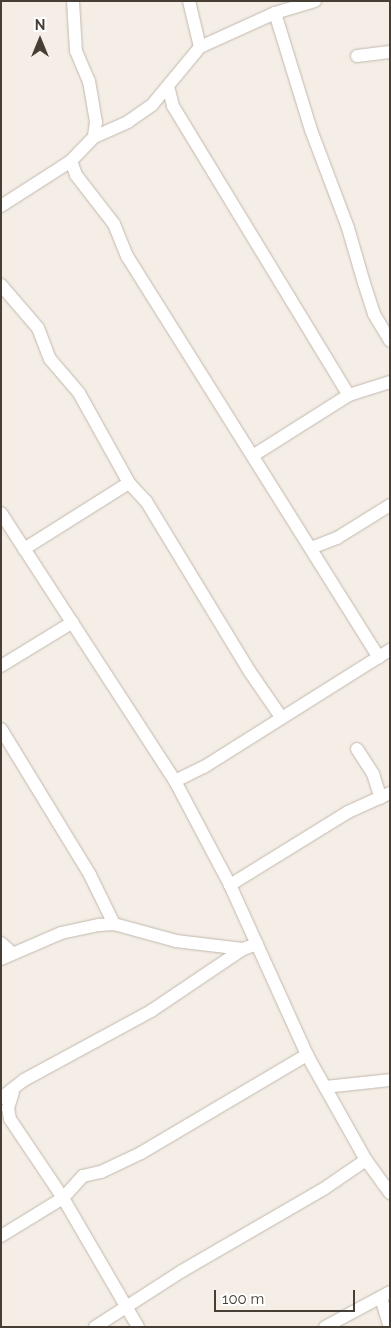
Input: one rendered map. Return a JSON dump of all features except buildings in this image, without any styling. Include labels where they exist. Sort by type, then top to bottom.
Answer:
[{"type":"street","points":[[72,1],[76,51],[89,81],[96,122],[94,138]]},
{"type":"street","points":[[189,1],[200,46]]},
{"type":"street","points":[[1,206],[71,161],[94,138],[139,114],[168,86],[200,46],[275,12],[315,1]]},
{"type":"street","points":[[275,12],[311,130],[348,228],[366,291],[381,329],[390,340]]},
{"type":"street","points":[[357,56],[390,52]]},
{"type":"street","points":[[168,86],[174,106],[349,395]]},
{"type":"street","points":[[71,161],[76,175],[114,224],[127,256],[254,455],[379,657]]},
{"type":"street","points":[[1,285],[38,328],[50,359],[79,393],[129,483],[146,502],[250,672],[281,717]]},
{"type":"street","points":[[254,455],[349,395],[390,382]]},
{"type":"street","points":[[24,549],[129,483]]},
{"type":"street","points":[[311,548],[337,538],[390,505]]},
{"type":"street","points":[[1,513],[175,781],[230,886],[307,1055],[366,1160],[390,1193]]},
{"type":"street","points":[[1,666],[73,622]]},
{"type":"street","points":[[175,781],[390,650]]},
{"type":"street","points":[[1,729],[90,876],[114,924]]},
{"type":"street","points":[[230,886],[348,812],[387,798],[357,749]]},
{"type":"street","points":[[4,951],[61,933],[114,924],[176,940],[243,949]]},
{"type":"street","points":[[1,1098],[13,1092],[24,1080],[151,1011],[243,949],[257,944]]},
{"type":"street","points":[[1,1236],[63,1198],[83,1176],[101,1172],[141,1153],[307,1055]]},
{"type":"street","points":[[325,1087],[390,1080]]},
{"type":"street","points":[[13,1092],[8,1108],[10,1119],[63,1198],[138,1327]]},
{"type":"street","points":[[95,1327],[182,1271],[325,1188],[366,1160]]},
{"type":"street","points":[[325,1327],[385,1295],[390,1327]]}]
